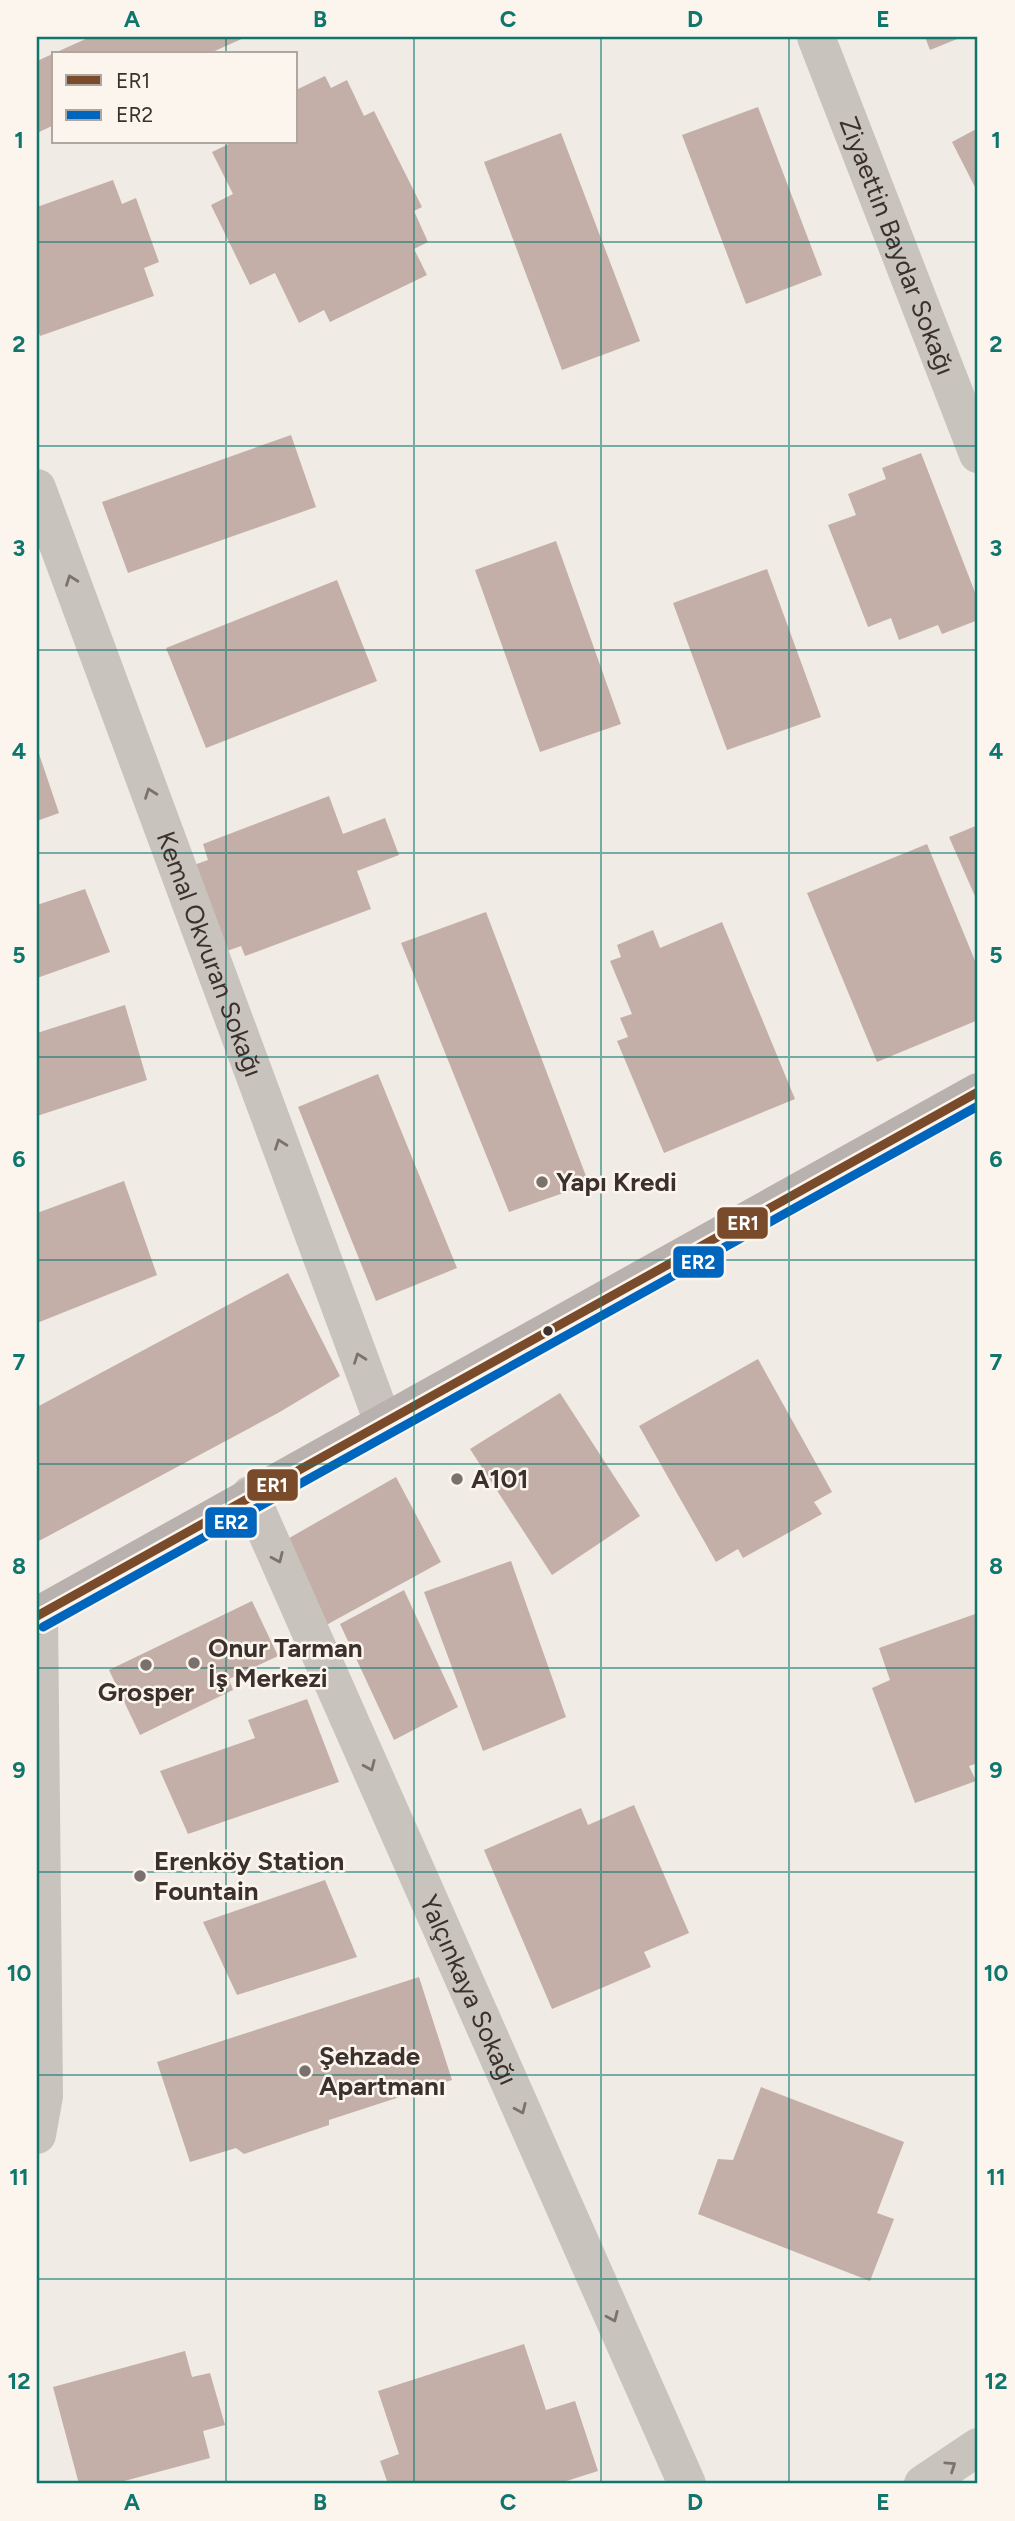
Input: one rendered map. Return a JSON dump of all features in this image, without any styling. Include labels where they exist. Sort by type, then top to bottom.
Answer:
[{"type":"main road","points":[[38,1616],[250,1495],[978,1092]]},
{"type":"street","name":"Ziyaettin Baydar Sokağı","points":[[816,37],[978,453]]},
{"type":"street","name":"Kemal Okvuran Sokağı","points":[[37,488],[383,1422]]},
{"type":"street","name":"Yalçınkaya Sokağı","points":[[250,1495],[687,2484]]},
{"type":"street","points":[[37,2135],[44,2096],[38,1616]]},
{"type":"street","points":[[923,2484],[978,2447]]},
{"type":"building","points":[[90,37],[246,37],[212,52],[57,52]]},
{"type":"building","points":[[925,37],[962,37],[930,50]]},
{"type":"building","points":[[52,54],[52,126],[37,133],[37,61]]},
{"type":"building","points":[[325,76],[331,88],[347,80],[364,116],[374,111],[422,207],[414,211],[428,242],[414,249],[427,275],[330,322],[324,310],[299,323],[275,273],[250,285],[211,205],[233,194],[212,152],[229,144],[298,144],[298,89]]},
{"type":"building","points":[[758,107],[822,275],[746,304],[682,135]]},
{"type":"building","points":[[978,128],[978,193],[952,142]]},
{"type":"building","points":[[561,133],[640,341],[562,370],[484,162]]},
{"type":"building","points":[[113,180],[122,204],[136,198],[159,262],[144,268],[154,296],[40,336],[37,326],[37,207]]},
{"type":"building","points":[[291,435],[316,507],[128,573],[102,502]]},
{"type":"building","points":[[921,453],[978,600],[978,620],[942,634],[938,625],[899,640],[891,618],[868,627],[828,525],[856,515],[848,494],[886,479],[882,468]]},
{"type":"building","points":[[556,541],[621,724],[540,752],[475,570]]},
{"type":"building","points":[[767,569],[821,717],[727,750],[673,603]]},
{"type":"building","points":[[337,580],[377,681],[206,748],[166,648]]},
{"type":"building","points":[[37,748],[59,813],[37,821]]},
{"type":"building","points":[[329,796],[343,834],[385,818],[399,855],[357,871],[371,909],[245,956],[241,946],[227,951],[194,865],[208,860],[203,844]]},
{"type":"building","points":[[978,825],[978,903],[949,837]]},
{"type":"building","points":[[927,844],[978,968],[978,1020],[877,1062],[807,893]]},
{"type":"building","points":[[85,889],[110,952],[37,978],[37,905]]},
{"type":"building","points":[[486,912],[589,1184],[509,1212],[401,943]]},
{"type":"building","points":[[722,922],[795,1099],[664,1153],[617,1041],[628,1037],[620,1018],[632,1014],[610,961],[621,957],[617,945],[653,930],[660,948]]},
{"type":"building","points":[[125,1005],[147,1080],[37,1116],[37,1033]]},
{"type":"building","points":[[378,1074],[457,1268],[376,1301],[298,1107]]},
{"type":"building","points":[[124,1181],[157,1275],[37,1323],[37,1213]]},
{"type":"building","points":[[288,1273],[340,1376],[278,1413],[37,1542],[37,1407]]},
{"type":"building","points":[[758,1359],[832,1492],[814,1502],[822,1514],[743,1558],[738,1549],[716,1562],[639,1426]]},
{"type":"building","points":[[560,1393],[640,1516],[552,1575],[470,1449]]},
{"type":"building","points":[[396,1477],[441,1562],[319,1629],[277,1545]]},
{"type":"building","points":[[511,1561],[566,1717],[483,1751],[424,1592]]},
{"type":"building","points":[[404,1590],[458,1707],[394,1740],[340,1624]]},
{"type":"building","name":"Onur Tarman İş Merkezi","points":[[252,1601],[278,1656],[229,1679],[233,1690],[140,1735],[109,1670]]},
{"type":"building","points":[[978,1613],[978,1763],[969,1766],[976,1781],[915,1803],[872,1688],[890,1680],[879,1648]]},
{"type":"building","points":[[307,1699],[339,1782],[188,1834],[160,1771],[255,1738],[248,1720]]},
{"type":"building","points":[[634,1805],[689,1933],[644,1952],[651,1967],[552,2009],[484,1850],[581,1808],[588,1825]]},
{"type":"building","points":[[325,1880],[357,1957],[237,1995],[203,1922]]},
{"type":"building","name":"Şehzade Apartmanı","points":[[419,1977],[452,2080],[329,2120],[329,2125],[244,2154],[236,2148],[190,2162],[157,2062]]},
{"type":"building","points":[[761,2087],[904,2142],[877,2213],[894,2219],[870,2281],[698,2214],[718,2159],[733,2160]]},
{"type":"building","points":[[524,2344],[546,2410],[575,2401],[598,2471],[557,2484],[388,2484],[380,2461],[399,2454],[378,2391]]},
{"type":"building","points":[[185,2351],[192,2377],[210,2373],[225,2425],[203,2431],[210,2458],[113,2484],[79,2484],[53,2387]]},
{"type":"transit line","name":"ER1","points":[[37,1616],[978,1092]]},
{"type":"transit line","name":"ER2","points":[[43,1627],[978,1106]]},
{"type":"place","name":"Yapı Kredi","points":[[542,1182]]},
{"type":"place","name":"A101","points":[[457,1479]]},
{"type":"place","name":"Onur Tarman İş Merkezi","points":[[194,1663]]},
{"type":"place","name":"Grosper","points":[[146,1665]]},
{"type":"place","name":"Erenköy Station Fountain","points":[[140,1876]]},
{"type":"place","name":"Şehzade Apartmanı","points":[[305,2071]]}]
